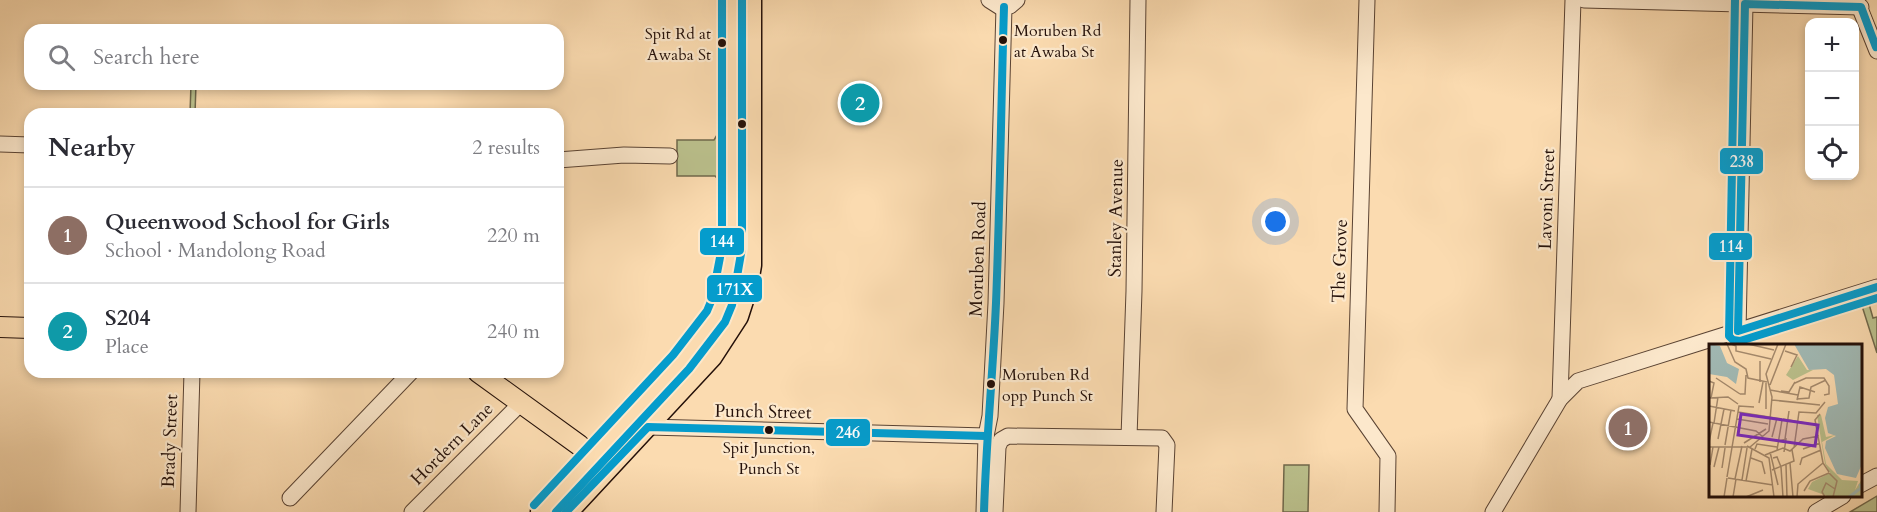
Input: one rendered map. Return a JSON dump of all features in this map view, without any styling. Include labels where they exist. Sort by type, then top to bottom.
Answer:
[{"type":"highway","points":[[566,512],[600,464],[716,316],[727,286],[732,248],[732,0]]},
{"type":"highway","points":[[542,512],[648,427],[722,341],[737,316],[750,266],[750,0]]},
{"type":"main road","points":[[0,327],[24,328]]},
{"type":"main road","points":[[486,378],[600,464]]},
{"type":"street","points":[[988,0],[995,6],[1010,4]]},
{"type":"street","name":"Stanley Avenue","points":[[1129,437],[1134,291],[1138,0]]},
{"type":"street","name":"The Grove","points":[[1367,0],[1355,409],[1388,456],[1387,512]]},
{"type":"street","name":"Lavoni Street","points":[[1560,399],[1573,0]]},
{"type":"street","points":[[1584,0],[1859,4],[1877,51]]},
{"type":"street","name":"Moruben Road","points":[[984,512],[986,436],[990,416],[1010,4]]},
{"type":"street","points":[[1738,331],[1745,4]]},
{"type":"street","points":[[0,144],[24,145]]},
{"type":"street","points":[[564,160],[624,155],[670,156]]},
{"type":"street","points":[[1493,512],[1560,399],[1578,381],[1877,287]]},
{"type":"street","name":"Brady Street","points":[[188,512],[192,378]]},
{"type":"street","points":[[290,498],[405,378]]},
{"type":"street","name":"Hordern Lane","points":[[412,512],[520,404]]},
{"type":"street","name":"Punch Street","points":[[648,427],[986,436]]},
{"type":"street","points":[[995,512],[998,447],[1001,440],[1008,436],[1129,437],[1164,440],[1167,445],[1164,512]]},
{"type":"street","points":[[1862,484],[1877,476]]},
{"type":"street","points":[[1816,512],[1840,497]]},
{"type":"green space","points":[[191,90],[196,90],[195,108],[190,108]]},
{"type":"green space","points":[[717,135],[719,180],[715,176],[677,176],[677,140],[714,140]]},
{"type":"green space","points":[[1869,304],[1873,318],[1877,317],[1877,353],[1862,306]]},
{"type":"green space","points":[[1284,465],[1309,465],[1308,512],[1283,512]]},
{"type":"green space","points":[[1877,496],[1877,512],[1850,512]]},
{"type":"transit line","name":"144","points":[[534,505],[673,355],[707,311],[712,299],[722,247],[722,0]]},
{"type":"transit line","name":"171X","points":[[556,512],[689,369],[725,322],[732,305],[742,248],[742,0]]},
{"type":"transit line","name":"114","points":[[1735,0],[1729,336],[1733,340],[1740,341],[1877,298]]},
{"type":"transit line","name":"238","points":[[1876,47],[1861,7],[1745,4],[1738,331],[1877,287]]},
{"type":"transit line","name":"246","points":[[984,512],[999,229],[1004,7]]},
{"type":"transit line","name":"246","points":[[566,512],[648,427],[986,436]]},
{"type":"place","name":"Moruben Rd at Awaba St","points":[[1003,40]]},
{"type":"place","name":"Spit Rd at Awaba St","points":[[722,43]]},
{"type":"place","name":"S204","points":[[860,103]]},
{"type":"place","name":"Moruben Rd opp Punch St","points":[[991,384]]},
{"type":"place","name":"Queenwood School for Girls","points":[[1628,428]]},
{"type":"place","name":"Spit Junction, Punch St","points":[[769,430]]}]
